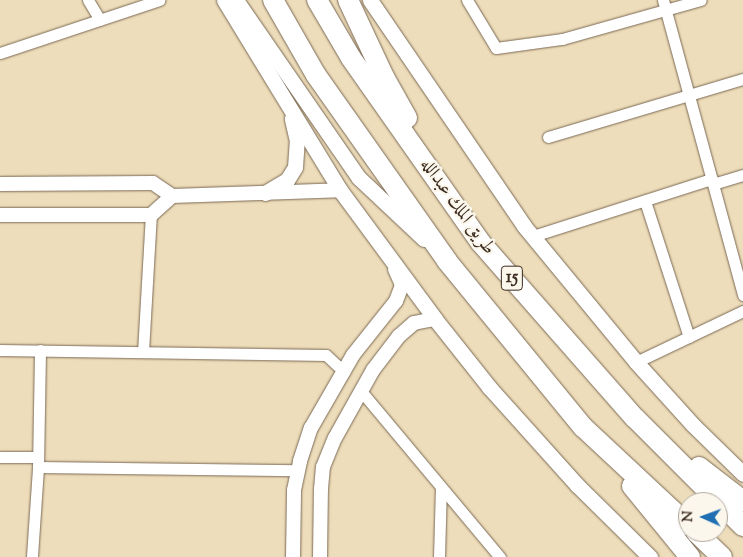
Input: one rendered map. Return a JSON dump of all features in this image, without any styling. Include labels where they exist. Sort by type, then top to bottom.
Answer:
[{"type":"highway","name":"طريق الملك عبدالله","points":[[273,0],[316,74],[447,261],[583,427],[678,516]]},
{"type":"highway","name":"طريق الملك عبدالله","points":[[317,0],[351,58],[481,243],[635,418],[743,526]]},
{"type":"highway","points":[[348,0],[384,77],[481,243]]},
{"type":"highway","points":[[635,418],[743,501]]},
{"type":"highway","points":[[583,427],[690,557]]},
{"type":"highway","points":[[706,542],[722,557]]},
{"type":"main road","points":[[224,0],[340,190],[435,319],[489,386],[577,485],[650,557]]},
{"type":"main road","points":[[236,0],[359,178],[447,261]]},
{"type":"main road","points":[[370,0],[533,236],[636,362],[693,425],[743,474]]},
{"type":"main road","points":[[265,193],[287,180],[295,168],[296,142],[289,107]]},
{"type":"street","points":[[88,0],[100,20]]},
{"type":"street","points":[[0,53],[158,0]]},
{"type":"street","points":[[467,0],[496,48],[562,39],[664,5],[701,0]]},
{"type":"street","points":[[664,5],[743,295]]},
{"type":"street","points":[[548,137],[743,79]]},
{"type":"street","points":[[533,236],[645,201],[743,175]]},
{"type":"street","points":[[0,184],[152,183],[172,196],[340,190]]},
{"type":"street","points":[[0,215],[151,215],[172,196]]},
{"type":"street","points":[[645,201],[689,337]]},
{"type":"street","points":[[143,352],[151,215]]},
{"type":"street","points":[[293,557],[294,490],[311,428],[354,355],[396,301],[402,285],[392,262]]},
{"type":"street","points":[[636,362],[743,311]]},
{"type":"street","points":[[320,557],[323,467],[335,438],[372,370],[399,336],[414,323],[435,319]]},
{"type":"street","points":[[0,350],[326,355],[344,372],[500,557]]},
{"type":"street","points":[[32,557],[38,462],[40,350]]},
{"type":"street","points":[[0,457],[38,462],[298,470]]},
{"type":"street","points":[[439,557],[441,487]]}]
